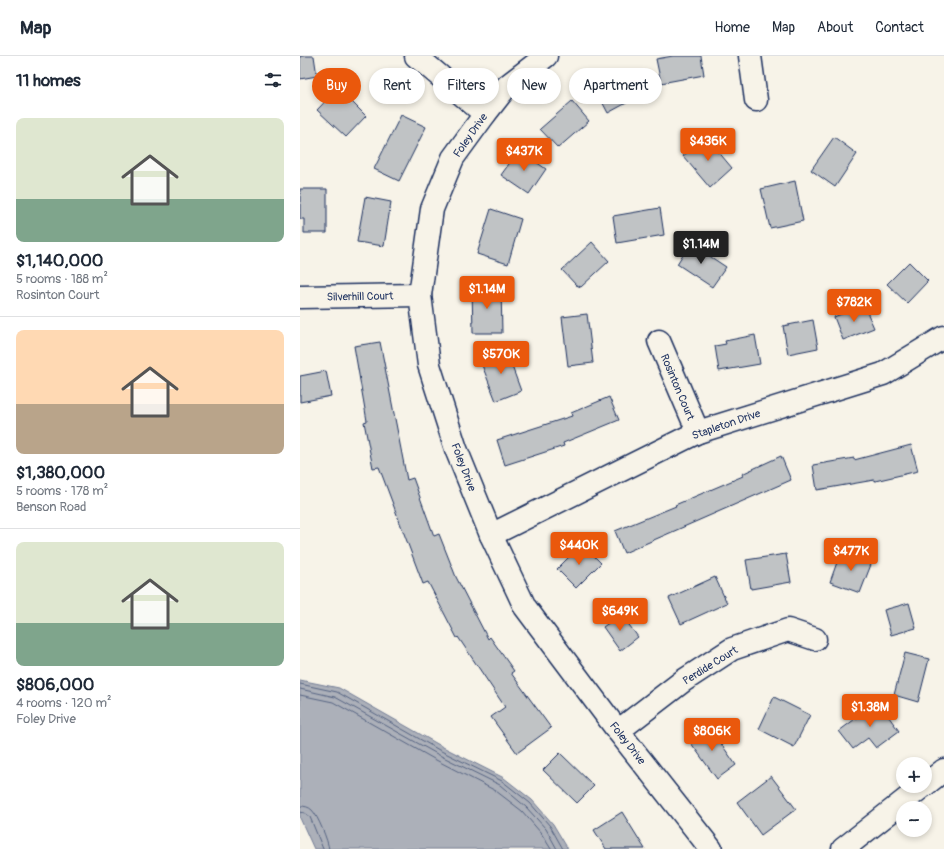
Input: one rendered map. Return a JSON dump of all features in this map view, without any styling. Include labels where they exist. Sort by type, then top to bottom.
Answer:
[{"type":"street","points":[[416,56],[485,114]]},
{"type":"street","name":"Foley Drive","points":[[546,56],[507,86],[485,114],[453,158],[432,209],[420,295],[429,365],[456,449],[491,535],[525,607],[618,731],[711,849]]},
{"type":"street","points":[[750,56],[756,100]]},
{"type":"street","name":"Silverhill Court","points":[[300,297],[420,295]]},
{"type":"street","name":"Stapleton Drive","points":[[491,535],[698,432],[883,374],[944,337]]},
{"type":"street","name":"Rosinton Court","points":[[659,341],[698,432]]},
{"type":"street","name":"Perdide Court","points":[[618,731],[684,681],[732,649],[788,630],[815,638]]},
{"type":"street","points":[[932,779],[944,770]]},
{"type":"street","points":[[843,849],[914,793]]},
{"type":"water","points":[[300,680],[339,688],[441,746],[504,778],[532,800],[553,824],[568,849],[314,849],[300,818]]},
{"type":"building","points":[[300,56],[314,56],[316,68],[312,68],[312,77],[300,79]]},
{"type":"building","points":[[673,56],[701,56],[704,75],[662,83],[662,68],[658,68],[656,59]]},
{"type":"building","points":[[323,104],[354,104],[366,116],[346,137],[317,110]]},
{"type":"building","points":[[569,104],[575,104],[589,121],[558,148],[540,129]]},
{"type":"building","points":[[603,104],[625,104],[608,113]]},
{"type":"building","points":[[401,115],[426,127],[399,181],[374,169]]},
{"type":"building","points":[[706,137],[732,168],[710,188],[683,156]]},
{"type":"building","points":[[834,137],[857,154],[835,187],[811,170]]},
{"type":"building","points":[[519,150],[546,169],[529,194],[501,175]]},
{"type":"building","points":[[795,181],[803,221],[770,228],[761,189]]},
{"type":"building","points":[[300,189],[327,189],[327,233],[304,233],[304,219],[300,219]]},
{"type":"building","points":[[365,197],[391,202],[384,246],[357,242]]},
{"type":"building","points":[[660,208],[664,235],[617,243],[613,216]]},
{"type":"building","points":[[491,209],[521,219],[508,264],[477,254]]},
{"type":"building","points":[[592,242],[609,261],[581,287],[576,285],[562,270]]},
{"type":"building","points":[[690,243],[726,267],[712,287],[677,264]]},
{"type":"building","points":[[909,262],[928,281],[907,303],[887,284]]},
{"type":"building","points":[[501,286],[502,333],[473,333],[472,287]]},
{"type":"building","points":[[864,305],[874,328],[843,340],[834,317]]},
{"type":"building","points":[[587,314],[593,363],[568,366],[562,317]]},
{"type":"building","points":[[813,320],[818,348],[788,354],[783,326]]},
{"type":"building","points":[[755,335],[760,364],[719,371],[715,346],[726,344],[725,341]]},
{"type":"building","points":[[380,342],[407,480],[413,478],[434,536],[439,534],[456,577],[488,639],[490,637],[514,671],[511,673],[551,728],[517,753],[491,717],[505,707],[458,637],[457,638],[428,582],[423,584],[379,467],[373,468],[364,422],[367,421],[354,346]]},
{"type":"building","points":[[506,350],[521,391],[496,401],[480,360]]},
{"type":"building","points":[[326,371],[331,396],[300,402],[300,376]]},
{"type":"building","points":[[609,397],[619,420],[563,443],[564,446],[505,465],[497,440],[572,416],[571,413]]},
{"type":"building","points":[[911,445],[918,471],[875,481],[817,490],[813,465],[854,458],[854,460]]},
{"type":"building","points":[[781,456],[791,480],[624,553],[615,531],[743,476],[742,474]]},
{"type":"building","points":[[582,544],[601,563],[576,588],[557,569]]},
{"type":"building","points":[[841,551],[872,562],[860,593],[830,582]]},
{"type":"building","points":[[786,554],[791,582],[751,589],[746,560]]},
{"type":"building","points":[[715,577],[727,603],[681,624],[669,598]]},
{"type":"building","points":[[909,603],[916,628],[891,635],[884,610]]},
{"type":"building","points":[[621,614],[638,637],[620,651],[603,627]]},
{"type":"building","points":[[905,653],[929,659],[918,702],[894,695]]},
{"type":"building","points":[[774,697],[810,715],[794,747],[759,729]]},
{"type":"building","points":[[878,702],[899,731],[876,748],[868,738],[853,749],[839,731]]},
{"type":"building","points":[[708,725],[736,765],[717,779],[688,739]]},
{"type":"building","points":[[560,753],[594,786],[577,803],[543,770]]},
{"type":"building","points":[[771,776],[796,809],[761,835],[737,802]]},
{"type":"building","points":[[622,812],[645,849],[606,849],[594,830]]}]
